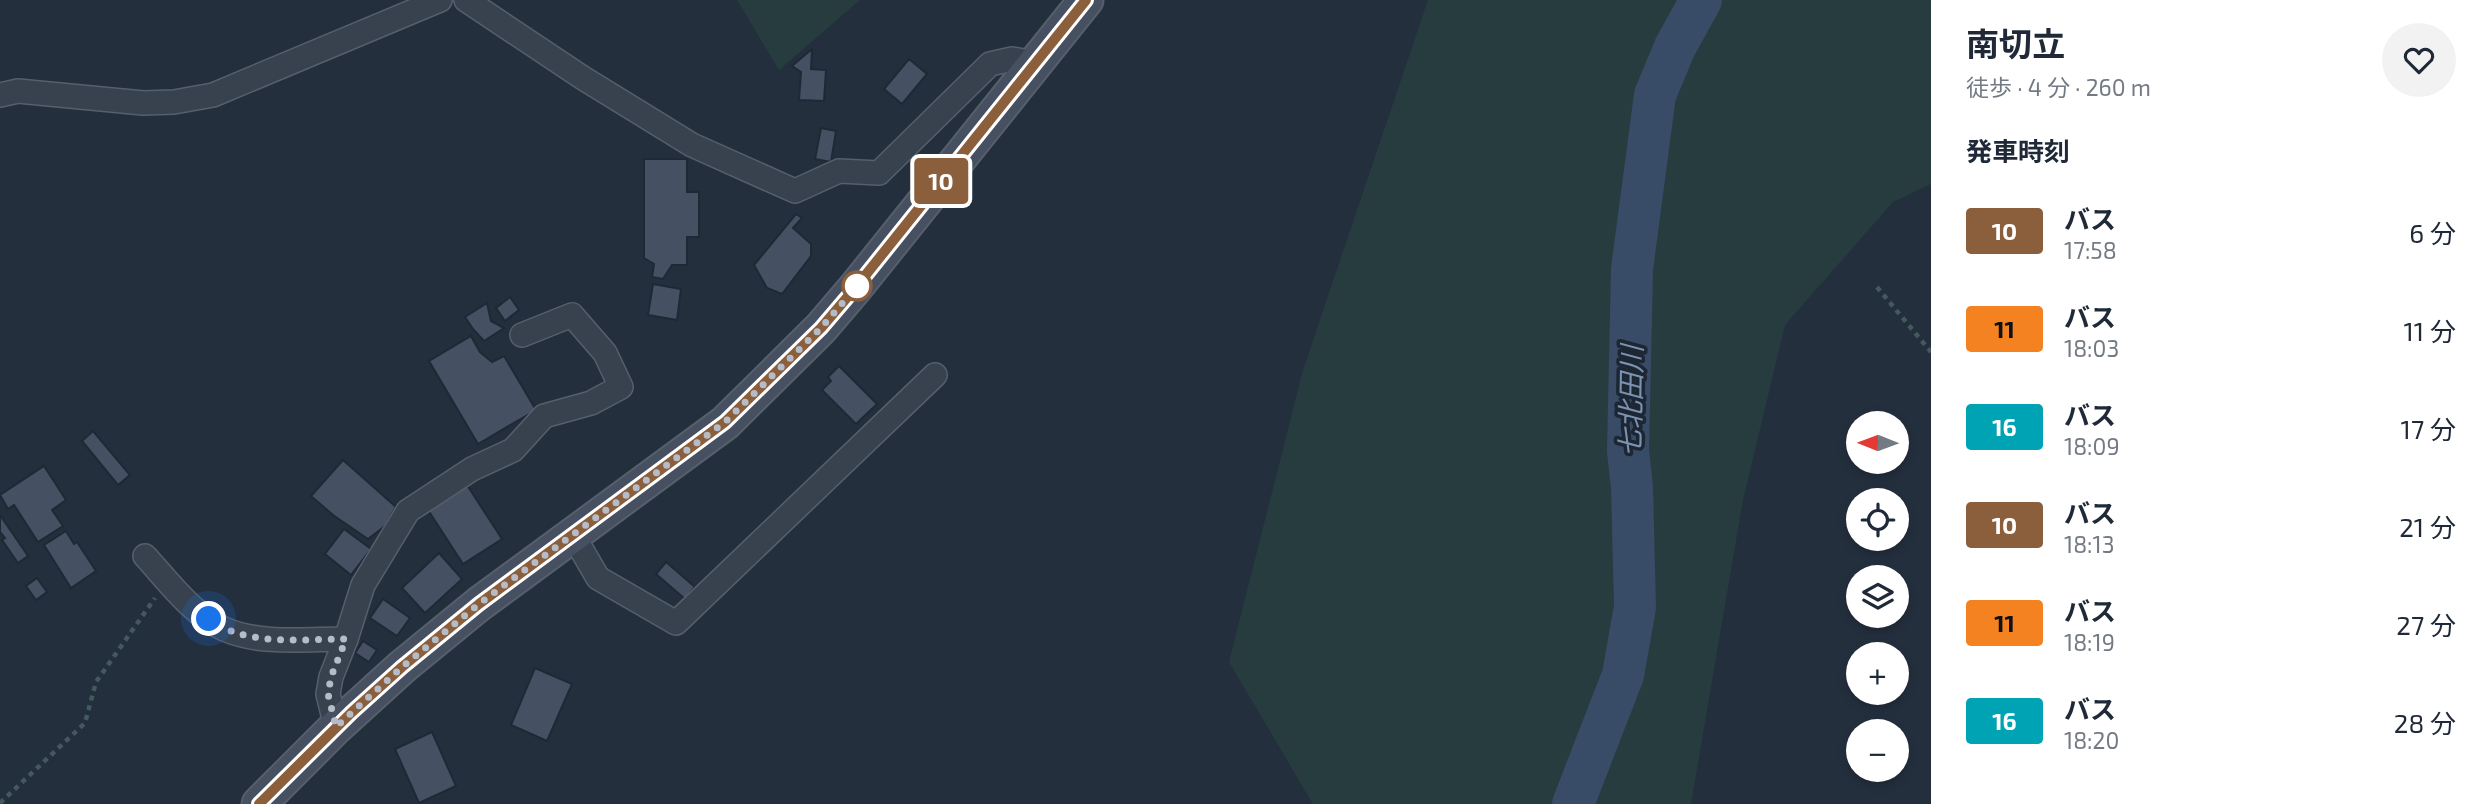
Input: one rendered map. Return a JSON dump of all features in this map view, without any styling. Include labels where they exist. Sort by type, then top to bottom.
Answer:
[{"type":"main road","points":[[259,804],[336,727],[402,667],[479,604],[725,422],[821,328],[1086,0]]},
{"type":"street","points":[[0,95],[18,91],[143,103],[174,102],[213,94],[440,0]]},
{"type":"street","points":[[466,0],[583,78],[692,145],[795,191],[839,171],[879,173],[990,64],[1012,59],[1036,63]]},
{"type":"street","points":[[336,727],[328,694],[331,677],[363,585],[408,512],[472,469],[513,450],[544,416],[592,403],[621,387],[605,353],[572,315],[522,335]]},
{"type":"street","points":[[573,535],[598,578],[676,623],[935,374]]},
{"type":"street","points":[[145,556],[197,610],[221,628],[242,635],[280,639],[346,639]]},
{"type":"path","points":[[1877,288],[1931,352]]},
{"type":"path","points":[[0,803],[85,723],[96,682],[168,580]]},
{"type":"green space","points":[[737,0],[860,0],[779,70]]},
{"type":"green space","points":[[1428,0],[1931,0],[1931,184],[1893,202],[1785,325],[1743,500],[1691,804],[1313,804],[1229,662],[1303,370]]},
{"type":"building","points":[[812,49],[811,69],[826,70],[824,101],[799,100],[801,72],[792,66]]},
{"type":"building","points":[[909,59],[927,74],[902,104],[884,89]]},
{"type":"building","points":[[821,128],[836,131],[831,162],[815,159]]},
{"type":"building","points":[[644,159],[687,159],[687,192],[699,192],[699,237],[687,237],[687,265],[672,265],[663,279],[652,277],[654,264],[644,258]]},
{"type":"building","points":[[796,214],[802,218],[793,228],[811,244],[811,256],[782,294],[767,288],[754,265]]},
{"type":"building","points":[[653,284],[681,289],[677,320],[648,315]]},
{"type":"building","points":[[510,297],[519,310],[505,321],[496,308]]},
{"type":"building","points":[[487,303],[491,321],[504,328],[484,341],[465,317]]},
{"type":"building","points":[[471,336],[480,352],[492,362],[504,356],[536,410],[478,444],[429,361]]},
{"type":"building","points":[[839,366],[877,404],[856,424],[822,390],[831,381],[828,377]]},
{"type":"building","points":[[93,431],[130,475],[118,485],[82,441]]},
{"type":"building","points":[[343,460],[396,507],[385,526],[368,539],[311,496]]},
{"type":"building","points":[[44,466],[66,500],[52,510],[63,526],[38,542],[14,505],[8,509],[0,495]]},
{"type":"building","points":[[467,485],[502,539],[463,564],[428,510]]},
{"type":"building","points":[[0,515],[28,556],[18,563],[2,540],[5,538],[0,532]]},
{"type":"building","points":[[344,529],[371,549],[351,575],[325,554]]},
{"type":"building","points":[[66,531],[74,544],[77,542],[96,571],[71,588],[44,545]]},
{"type":"building","points":[[439,553],[462,579],[425,613],[402,588]]},
{"type":"building","points":[[666,562],[695,587],[685,599],[656,574]]},
{"type":"building","points":[[37,578],[47,592],[36,600],[26,586]]},
{"type":"building","points":[[383,599],[410,618],[397,636],[370,618]]},
{"type":"building","points":[[363,641],[377,650],[369,662],[355,653]]},
{"type":"building","points":[[535,668],[572,684],[547,741],[511,725]]},
{"type":"building","points":[[432,732],[456,786],[419,803],[395,749]]},
{"type":"waterway","name":"七北田川","points":[[1573,804],[1623,675],[1635,607],[1632,487],[1628,451],[1632,269],[1655,95],[1675,47],[1701,0]]},
{"type":"bus line","name":"10","points":[[259,804],[336,727],[441,635],[725,422],[821,328],[1086,0]]},
{"type":"route","points":[[209,619],[221,628],[242,635],[280,639],[346,639],[331,677],[328,694],[336,727],[402,667],[479,604],[725,422],[821,328],[857,286]]}]
